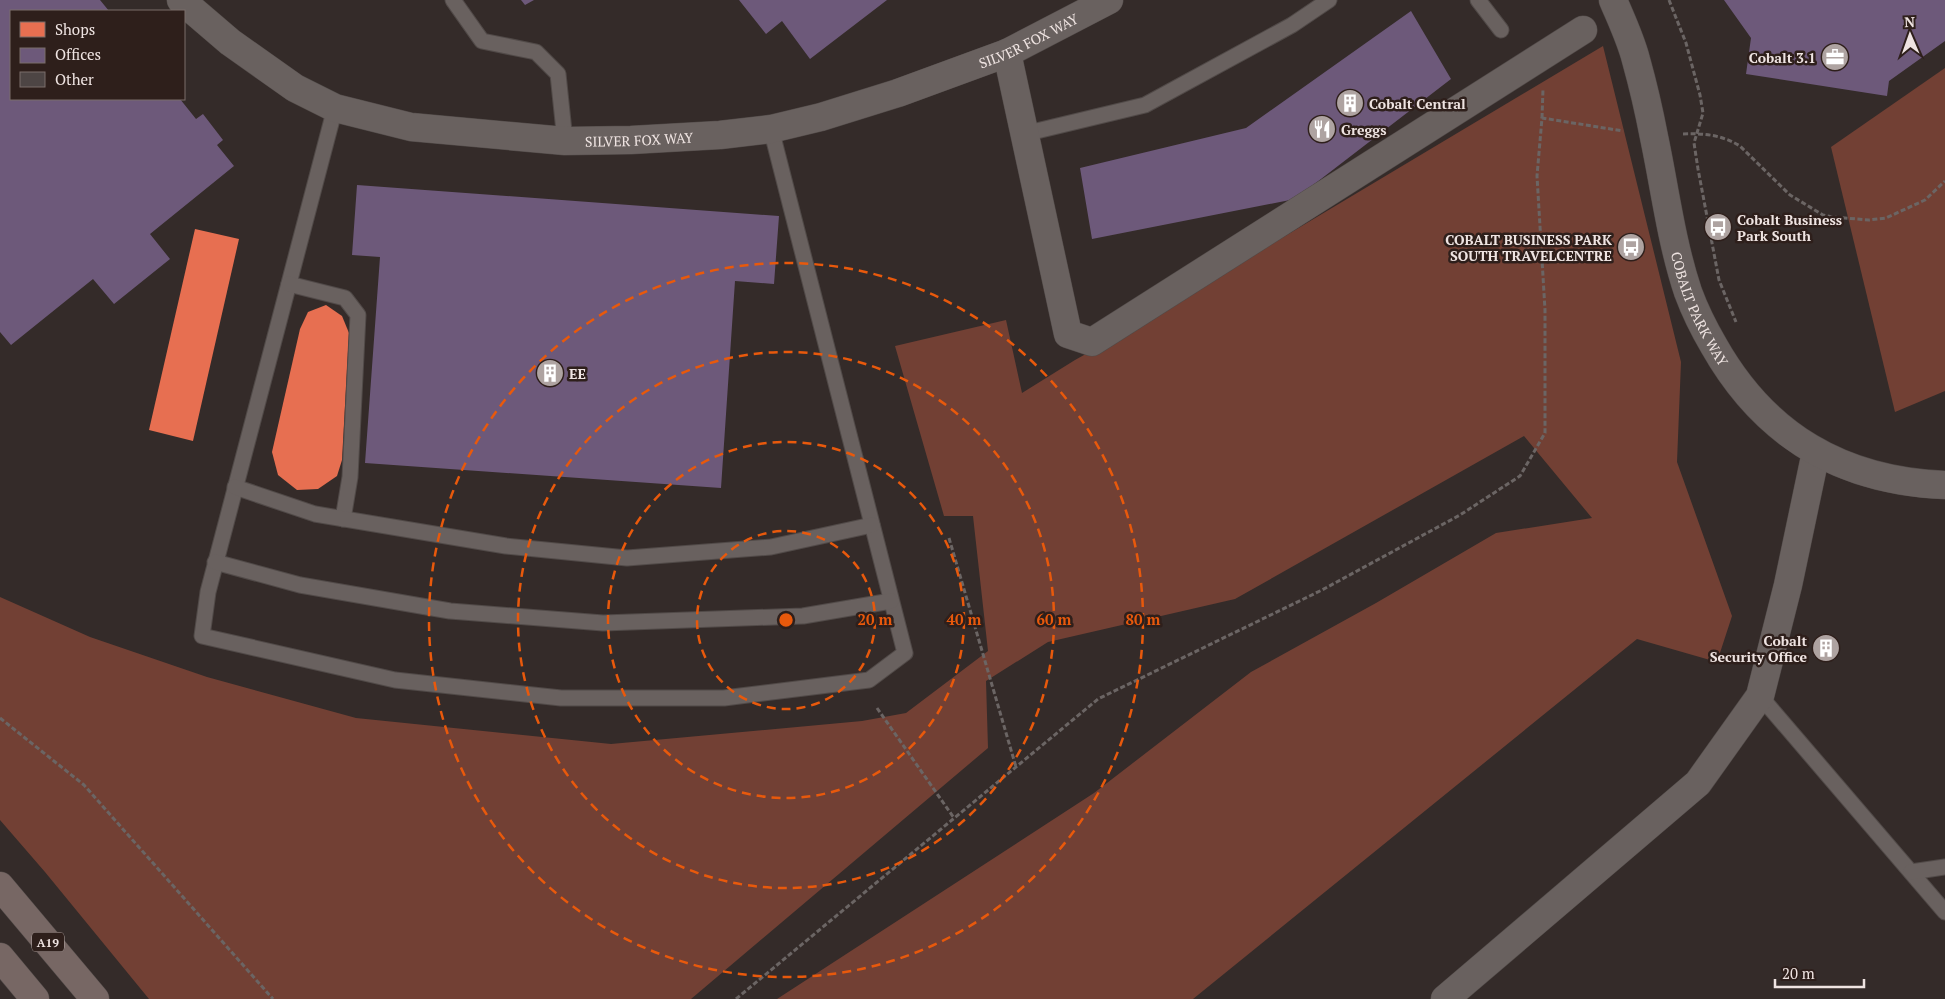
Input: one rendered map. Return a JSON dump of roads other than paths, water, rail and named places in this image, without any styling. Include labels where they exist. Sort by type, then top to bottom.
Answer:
[{"type":"highway","name":"A19","points":[[0,886],[95,999]]},
{"type":"highway","points":[[0,957],[35,999]]},
{"type":"street","name":"SILVER FOX WAY","points":[[181,0],[230,42],[294,88],[335,108],[411,127],[566,141],[631,140],[720,135],[772,129],[821,117],[898,93],[1007,53],[1109,0]]},
{"type":"street","name":"COBALT PARK WAY","points":[[1613,0],[1636,58],[1654,136],[1672,234],[1689,293],[1698,316],[1728,370],[1746,394],[1786,431],[1816,452],[1851,468],[1885,478],[1945,485]]},
{"type":"street","points":[[1007,53],[1068,334],[1092,342],[1583,30]]},
{"type":"street","points":[[1445,999],[1698,783],[1760,696],[1788,585],[1816,452]]},
{"type":"lane","points":[[453,0],[482,41],[536,52],[558,74],[566,141]]},
{"type":"lane","points":[[1024,134],[1145,105],[1292,25],[1329,0]]},
{"type":"lane","points":[[1478,0],[1501,30]]},
{"type":"lane","points":[[335,108],[215,562],[208,592],[202,636],[395,680],[561,698],[724,698],[869,680],[905,653],[772,129]]},
{"type":"lane","points":[[288,284],[345,298],[358,314],[350,477],[343,519]]},
{"type":"lane","points":[[235,487],[315,514],[506,546],[627,558],[771,547],[872,525]]},
{"type":"lane","points":[[215,562],[300,585],[450,611],[603,623],[803,616],[891,601]]},
{"type":"lane","points":[[1760,696],[1945,912]]},
{"type":"lane","points":[[1911,872],[1945,867]]},
{"type":"place","name":"Cobalt 3.1","points":[[1835,57]]},
{"type":"place","name":"Cobalt Central","points":[[1350,103]]},
{"type":"place","name":"Greggs","points":[[1322,129]]},
{"type":"place","name":"Cobalt Business Park South","points":[[1718,227]]},
{"type":"place","name":"COBALT BUSINESS PARK SOUTH TRAVELCENTRE","points":[[1631,247]]},
{"type":"place","name":"EE","points":[[550,373]]},
{"type":"place","name":"Cobalt Security Office","points":[[1826,648]]}]
